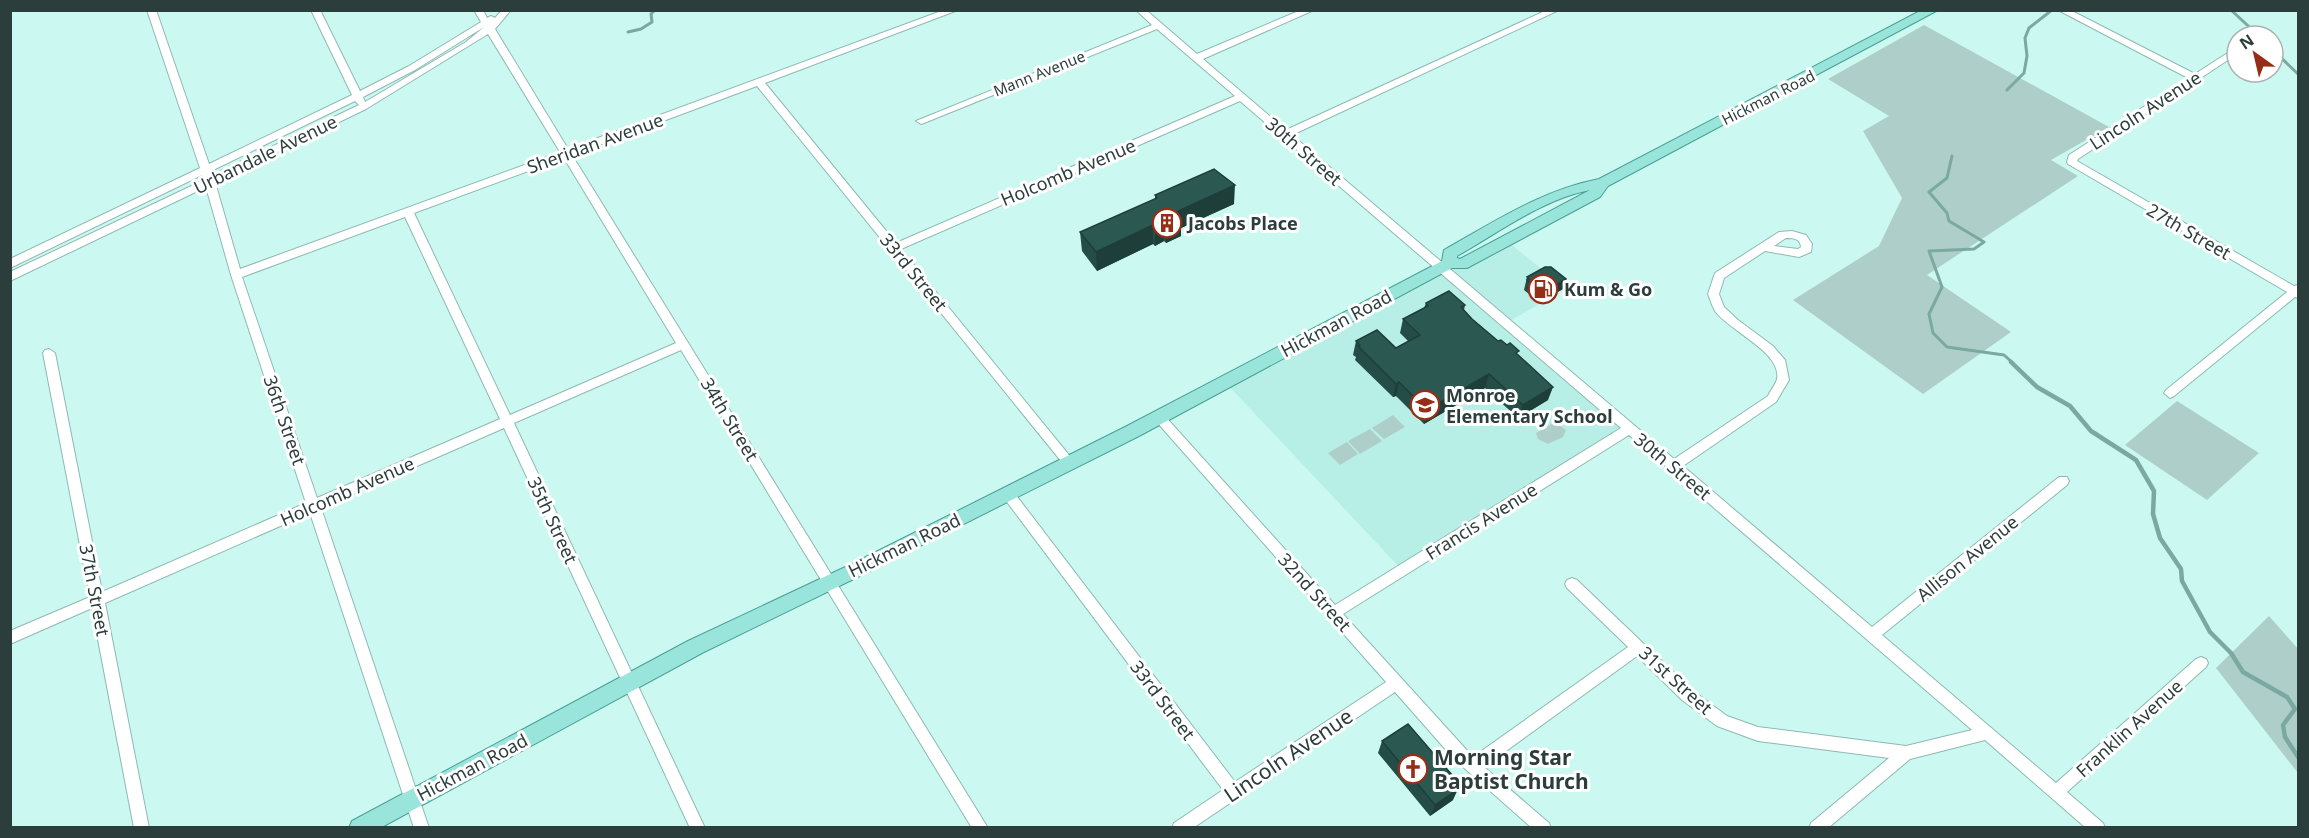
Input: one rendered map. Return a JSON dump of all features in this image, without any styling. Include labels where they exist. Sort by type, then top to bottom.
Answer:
[{"type":"main road","name":"Hickman Road","points":[[359,828],[695,647],[1008,494],[1445,266],[1462,264],[1595,194],[1602,183],[1932,10]]},
{"type":"street","name":"36th Street","points":[[151,10],[207,175],[236,275],[422,828]]},
{"type":"street","points":[[315,10],[363,107]]},
{"type":"street","name":"34th Street","points":[[478,10],[981,828]]},
{"type":"street","name":"Urbandale Avenue","points":[[10,264],[363,107],[418,75],[488,26],[506,10]]},
{"type":"street","name":"Sheridan Avenue","points":[[236,275],[954,10]]},
{"type":"street","name":"30th Street","points":[[1140,10],[1445,266],[1629,429],[2098,828]]},
{"type":"street","points":[[1196,58],[1310,10]]},
{"type":"street","points":[[1285,134],[1556,10]]},
{"type":"street","points":[[2062,10],[2195,78]]},
{"type":"street","name":"Urbandale Avenue","points":[[10,276],[412,68],[488,26]]},
{"type":"street","name":"Mann Avenue","points":[[921,121],[1158,26]]},
{"type":"street","name":"Lincoln Avenue","points":[[2079,168],[2072,162],[2073,157],[2225,59]]},
{"type":"street","name":"33rd Street","points":[[759,82],[1069,463]]},
{"type":"street","name":"Holcomb Avenue","points":[[895,247],[1241,97]]},
{"type":"street","name":"27th Street","points":[[2079,168],[2297,292]]},
{"type":"street","name":"35th Street","points":[[408,212],[698,828]]},
{"type":"street","points":[[1673,466],[1772,399],[1781,390],[1784,382],[1779,360],[1725,315],[1716,306],[1712,295],[1713,286],[1719,276],[1766,248]]},
{"type":"street","points":[[2170,393],[2297,292]]},
{"type":"street","name":"Holcomb Avenue","points":[[10,638],[684,344]]},
{"type":"street","name":"37th Street","points":[[49,353],[142,828]]},
{"type":"street","name":"32nd Street","points":[[1159,417],[1458,754],[1544,828]]},
{"type":"street","name":"Francis Avenue","points":[[1333,613],[1629,429]]},
{"type":"street","name":"Allison Avenue","points":[[1872,635],[2063,481]]},
{"type":"street","name":"33rd Street","points":[[1008,494],[1233,792]]},
{"type":"street","name":"31st Street","points":[[1572,584],[1703,709],[1742,729],[1758,734],[1906,753]]},
{"type":"street","points":[[1473,766],[1639,647]]},
{"type":"street","name":"Franklin Avenue","points":[[2057,792],[2200,663]]},
{"type":"street","name":"Lincoln Avenue","points":[[1179,828],[1396,683]]},
{"type":"street","points":[[1816,828],[1906,753],[1987,733]]},
{"type":"shaded area","points":[[1924,25],[2109,127],[2051,160],[2078,176],[1927,275],[2011,332],[1923,394],[1793,300],[1879,246],[1902,198],[1863,131],[1889,116],[1828,79]]},
{"type":"shaded area","name":"Monroe Elementary School","points":[[1501,236],[1566,289],[1506,323],[1629,429],[1402,570],[1225,382]]},
{"type":"shaded area","points":[[2177,401],[2259,453],[2207,500],[2125,445]]},
{"type":"shaded area","points":[[1393,415],[1405,427],[1384,439],[1372,428]]},
{"type":"shaded area","points":[[1555,422],[1566,430],[1563,437],[1548,444],[1538,439],[1536,433]]},
{"type":"shaded area","points":[[1370,429],[1382,441],[1360,454],[1348,441]]},
{"type":"shaded area","points":[[1347,442],[1358,454],[1340,465],[1328,453]]},
{"type":"shaded area","points":[[2269,616],[2298,649],[2298,773],[2216,668]]},
{"type":"building","points":[[1214,169],[1235,185],[1176,212],[1181,217],[1166,225],[1164,223],[1155,227],[1153,225],[1096,252],[1080,232],[1157,198],[1155,195]]},
{"type":"building","points":[[1545,267],[1551,267],[1566,279],[1542,293],[1527,280],[1529,279],[1527,277]]},
{"type":"building","name":"Monroe Elementary School","points":[[1449,291],[1465,305],[1461,307],[1472,319],[1498,341],[1501,340],[1507,345],[1510,343],[1519,351],[1516,353],[1553,387],[1523,405],[1489,374],[1427,410],[1399,382],[1396,384],[1358,346],[1360,345],[1356,341],[1377,330],[1396,348],[1420,335],[1403,319],[1428,306],[1426,303]]},
{"type":"building","name":"Morning Star Baptist Church","points":[[1408,724],[1452,775],[1448,778],[1458,789],[1435,805],[1382,741]]},
{"type":"waterway","points":[[628,32],[641,29],[652,22],[651,14],[655,10]]},
{"type":"waterway","points":[[2007,90],[2024,73],[2027,56],[2025,38],[2029,28],[2052,10]]},
{"type":"waterway","points":[[2231,10],[2246,24]]},
{"type":"waterway","points":[[2285,62],[2298,74]]},
{"type":"waterway","points":[[1952,156],[1947,178],[1929,192],[1947,213],[1949,221],[1984,242],[1974,249],[1929,251],[1942,287],[1929,314],[1933,333],[1947,347],[2004,355],[2013,363]]},
{"type":"waterway","points":[[2011,362],[2037,387],[2070,406],[2091,431],[2136,460],[2154,491],[2153,514],[2160,538],[2181,569],[2182,581],[2210,632],[2231,653],[2243,672],[2287,697],[2295,709],[2283,725],[2285,737],[2298,757]]},
{"type":"place","name":"Jacobs Place","points":[[1167,223]]},
{"type":"place","name":"Kum & Go","points":[[1543,289]]},
{"type":"place","name":"Monroe Elementary School","points":[[1425,405]]},
{"type":"place","name":"Morning Star Baptist Church","points":[[1413,769]]}]
